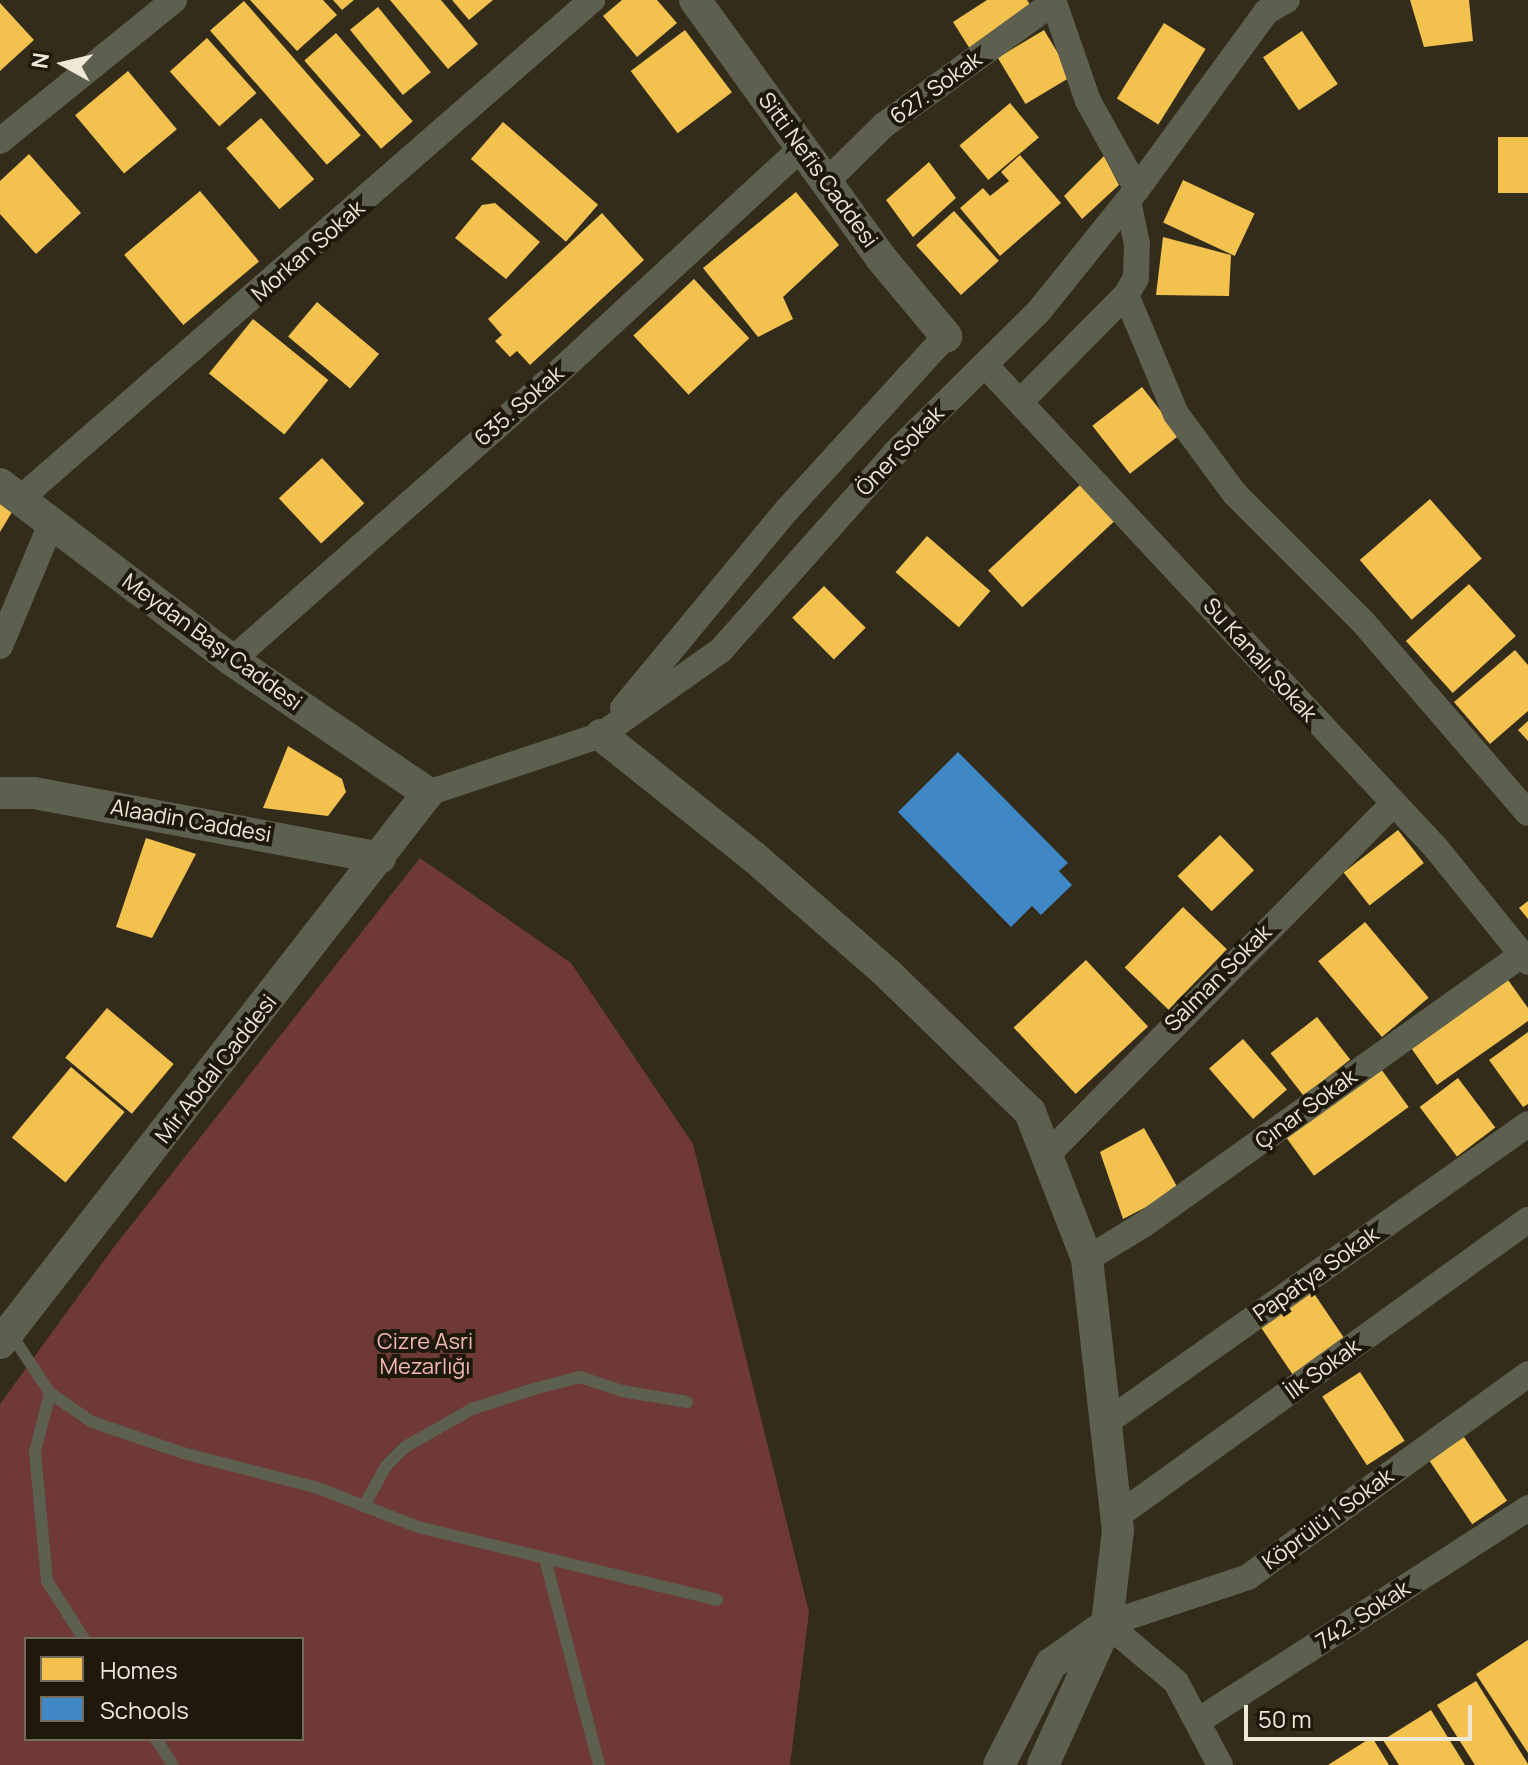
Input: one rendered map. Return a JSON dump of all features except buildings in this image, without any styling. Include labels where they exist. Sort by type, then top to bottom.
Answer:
[{"type":"street","points":[[0,141],[174,0]]},
{"type":"street","name":"Morkan Sokak","points":[[10,491],[592,0]]},
{"type":"street","name":"Sitti Nefis Caddesi","points":[[695,0],[826,182],[946,336]]},
{"type":"street","name":"Öner Sokak","points":[[428,793],[601,735],[721,650],[895,453],[1039,311],[1133,195],[1242,42],[1266,12],[1287,0]]},
{"type":"street","points":[[1020,402],[1126,295],[1136,278],[1133,195],[1088,101],[1054,1]]},
{"type":"street","name":"627. Sokak","points":[[826,182],[884,125],[1054,1]]},
{"type":"street","name":"635. Sokak","points":[[232,660],[550,380],[801,148]]},
{"type":"street","points":[[1126,295],[1176,414],[1235,494],[1363,622],[1528,813]]},
{"type":"street","points":[[946,336],[787,510],[601,735],[754,857],[888,974],[1030,1112],[1087,1259],[1116,1517],[1107,1624],[1043,1765]]},
{"type":"street","name":"Su Kanalı Sokak","points":[[985,365],[1436,848],[1525,958]]},
{"type":"street","name":"Meydan Başı Caddesi","points":[[10,491],[232,660],[428,793]]},
{"type":"street","points":[[0,646],[51,524]]},
{"type":"street","name":"Alaadin Caddesi","points":[[0,793],[49,795],[380,858]]},
{"type":"street","name":"Mir Abdal Caddesi","points":[[3,1332],[380,858],[428,793]]},
{"type":"street","name":"Salman Sokak","points":[[1047,1155],[1393,804]]},
{"type":"street","name":"Çınar Sokak","points":[[1087,1259],[1525,958]]},
{"type":"street","name":"Papatya Sokak","points":[[1104,1424],[1528,1124]]},
{"type":"street","name":"İlk Sokak","points":[[1116,1517],[1528,1220]]},
{"type":"street","name":"Köprülü 1 Sokak","points":[[1107,1624],[1248,1577],[1528,1374]]},
{"type":"street","name":"742. Sokak","points":[[1198,1721],[1528,1508]]},
{"type":"street","points":[[1107,1624],[1176,1682],[1220,1765]]},
{"type":"street","points":[[999,1765],[1051,1664],[1107,1624]]},
{"type":"lane","points":[[3,1332],[50,1393],[92,1422],[364,1506],[418,1527],[717,1600]]},
{"type":"lane","points":[[364,1506],[386,1466],[405,1447],[472,1409],[521,1393],[580,1377],[622,1391],[687,1402]]},
{"type":"lane","points":[[50,1393],[35,1452],[47,1581],[83,1637]]},
{"type":"lane","points":[[545,1559],[599,1765]]},
{"type":"lane","points":[[157,1741],[173,1765]]},
{"type":"green space","name":"Cizre Asri Mezarlığı","points":[[420,858],[571,963],[693,1144],[809,1612],[790,1765],[0,1765],[0,1404],[114,1247]]}]
